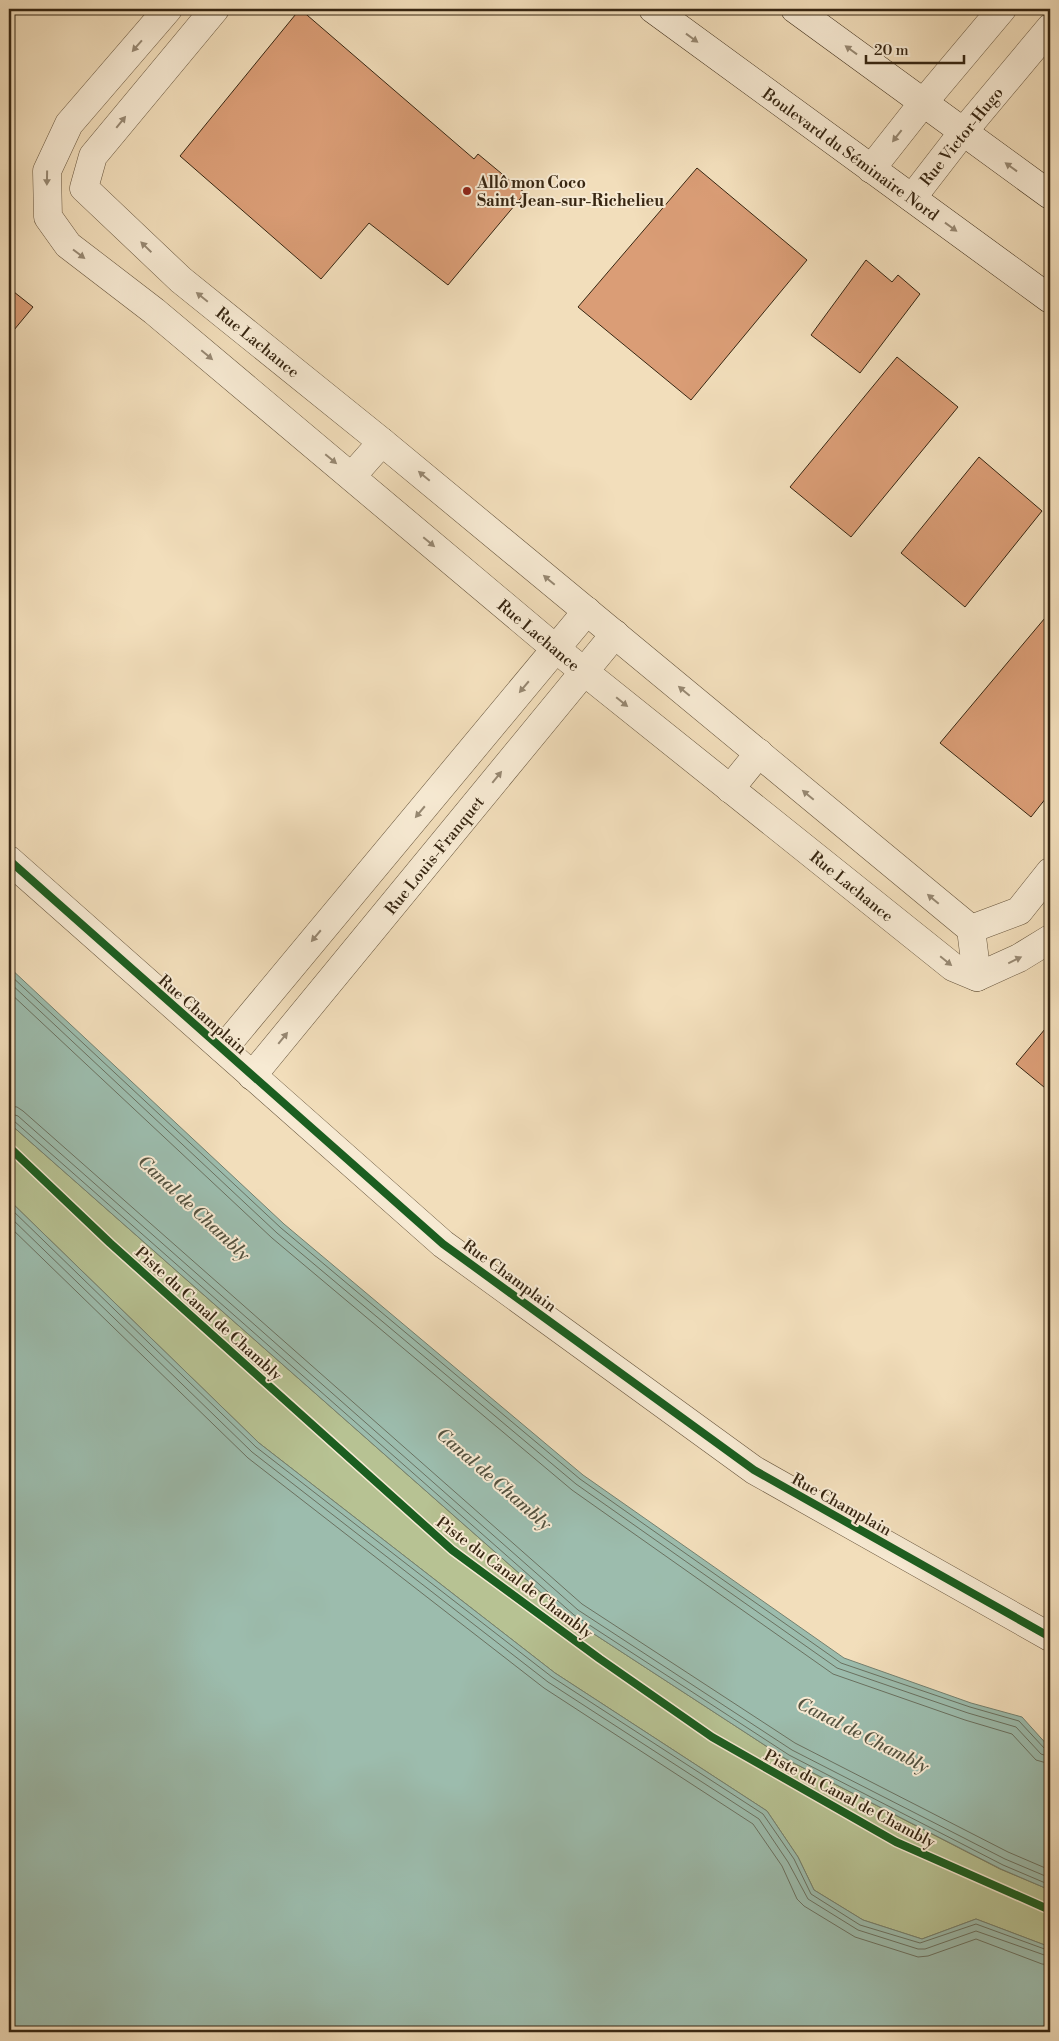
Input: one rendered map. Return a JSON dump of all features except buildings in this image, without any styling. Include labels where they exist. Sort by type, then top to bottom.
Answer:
[{"type":"street","points":[[48,217],[47,171],[69,124],[168,9]]},
{"type":"street","points":[[48,217],[84,188],[93,156],[215,9]]},
{"type":"street","name":"Boulevard du Séminaire Nord","points":[[652,9],[1050,299]]},
{"type":"street","points":[[795,9],[1050,196]]},
{"type":"street","points":[[872,169],[923,103],[1002,9]]},
{"type":"street","name":"Rue Victor-Hugo","points":[[912,198],[963,132],[1050,28]]},
{"type":"street","name":"Rue Lachance","points":[[84,188],[181,280],[382,442],[759,753],[955,918],[971,929]]},
{"type":"street","name":"Rue Lachance","points":[[48,217],[68,245],[154,311],[584,672],[953,967],[977,977]]},
{"type":"street","points":[[154,311],[181,280]]},
{"type":"street","points":[[352,476],[382,442]]},
{"type":"street","points":[[223,1049],[586,611]]},
{"type":"street","name":"Rue Louis-Franquet","points":[[252,1076],[615,634]]},
{"type":"street","points":[[730,789],[759,753]]},
{"type":"street","name":"Rue Champlain","points":[[9,860],[443,1244],[754,1470],[1050,1637]]},
{"type":"street","points":[[1019,911],[1050,939],[1019,958],[977,977],[971,929],[1019,911],[1050,872]]},
{"type":"green space","points":[[9,1123],[571,1619],[786,1759],[1000,1869],[1050,1890],[1050,1947],[976,1919],[922,1939],[863,1920],[814,1890],[798,1857],[767,1811],[555,1673],[259,1443],[9,1200]]},
{"type":"water","name":"Canal de Chambly","points":[[9,967],[284,1224],[583,1475],[844,1658],[971,1703],[1022,1717],[1050,1748],[1050,1890],[1001,1869],[786,1759],[571,1619],[9,1123]]},
{"type":"water","points":[[9,1200],[259,1443],[555,1673],[767,1811],[798,1857],[814,1890],[863,1920],[922,1939],[976,1919],[1050,1947],[1050,2032],[9,2032]]},
{"type":"cycle path","points":[[9,860],[443,1244],[754,1470],[1050,1637]]},
{"type":"cycle path","name":"Piste du Canal de Chambly","points":[[9,1147],[110,1243],[452,1550],[600,1659],[712,1737],[896,1842],[1050,1910]]},
{"type":"place","name":"Allô mon Coco Saint-Jean-sur-Richelieu","points":[[467,191]]}]
